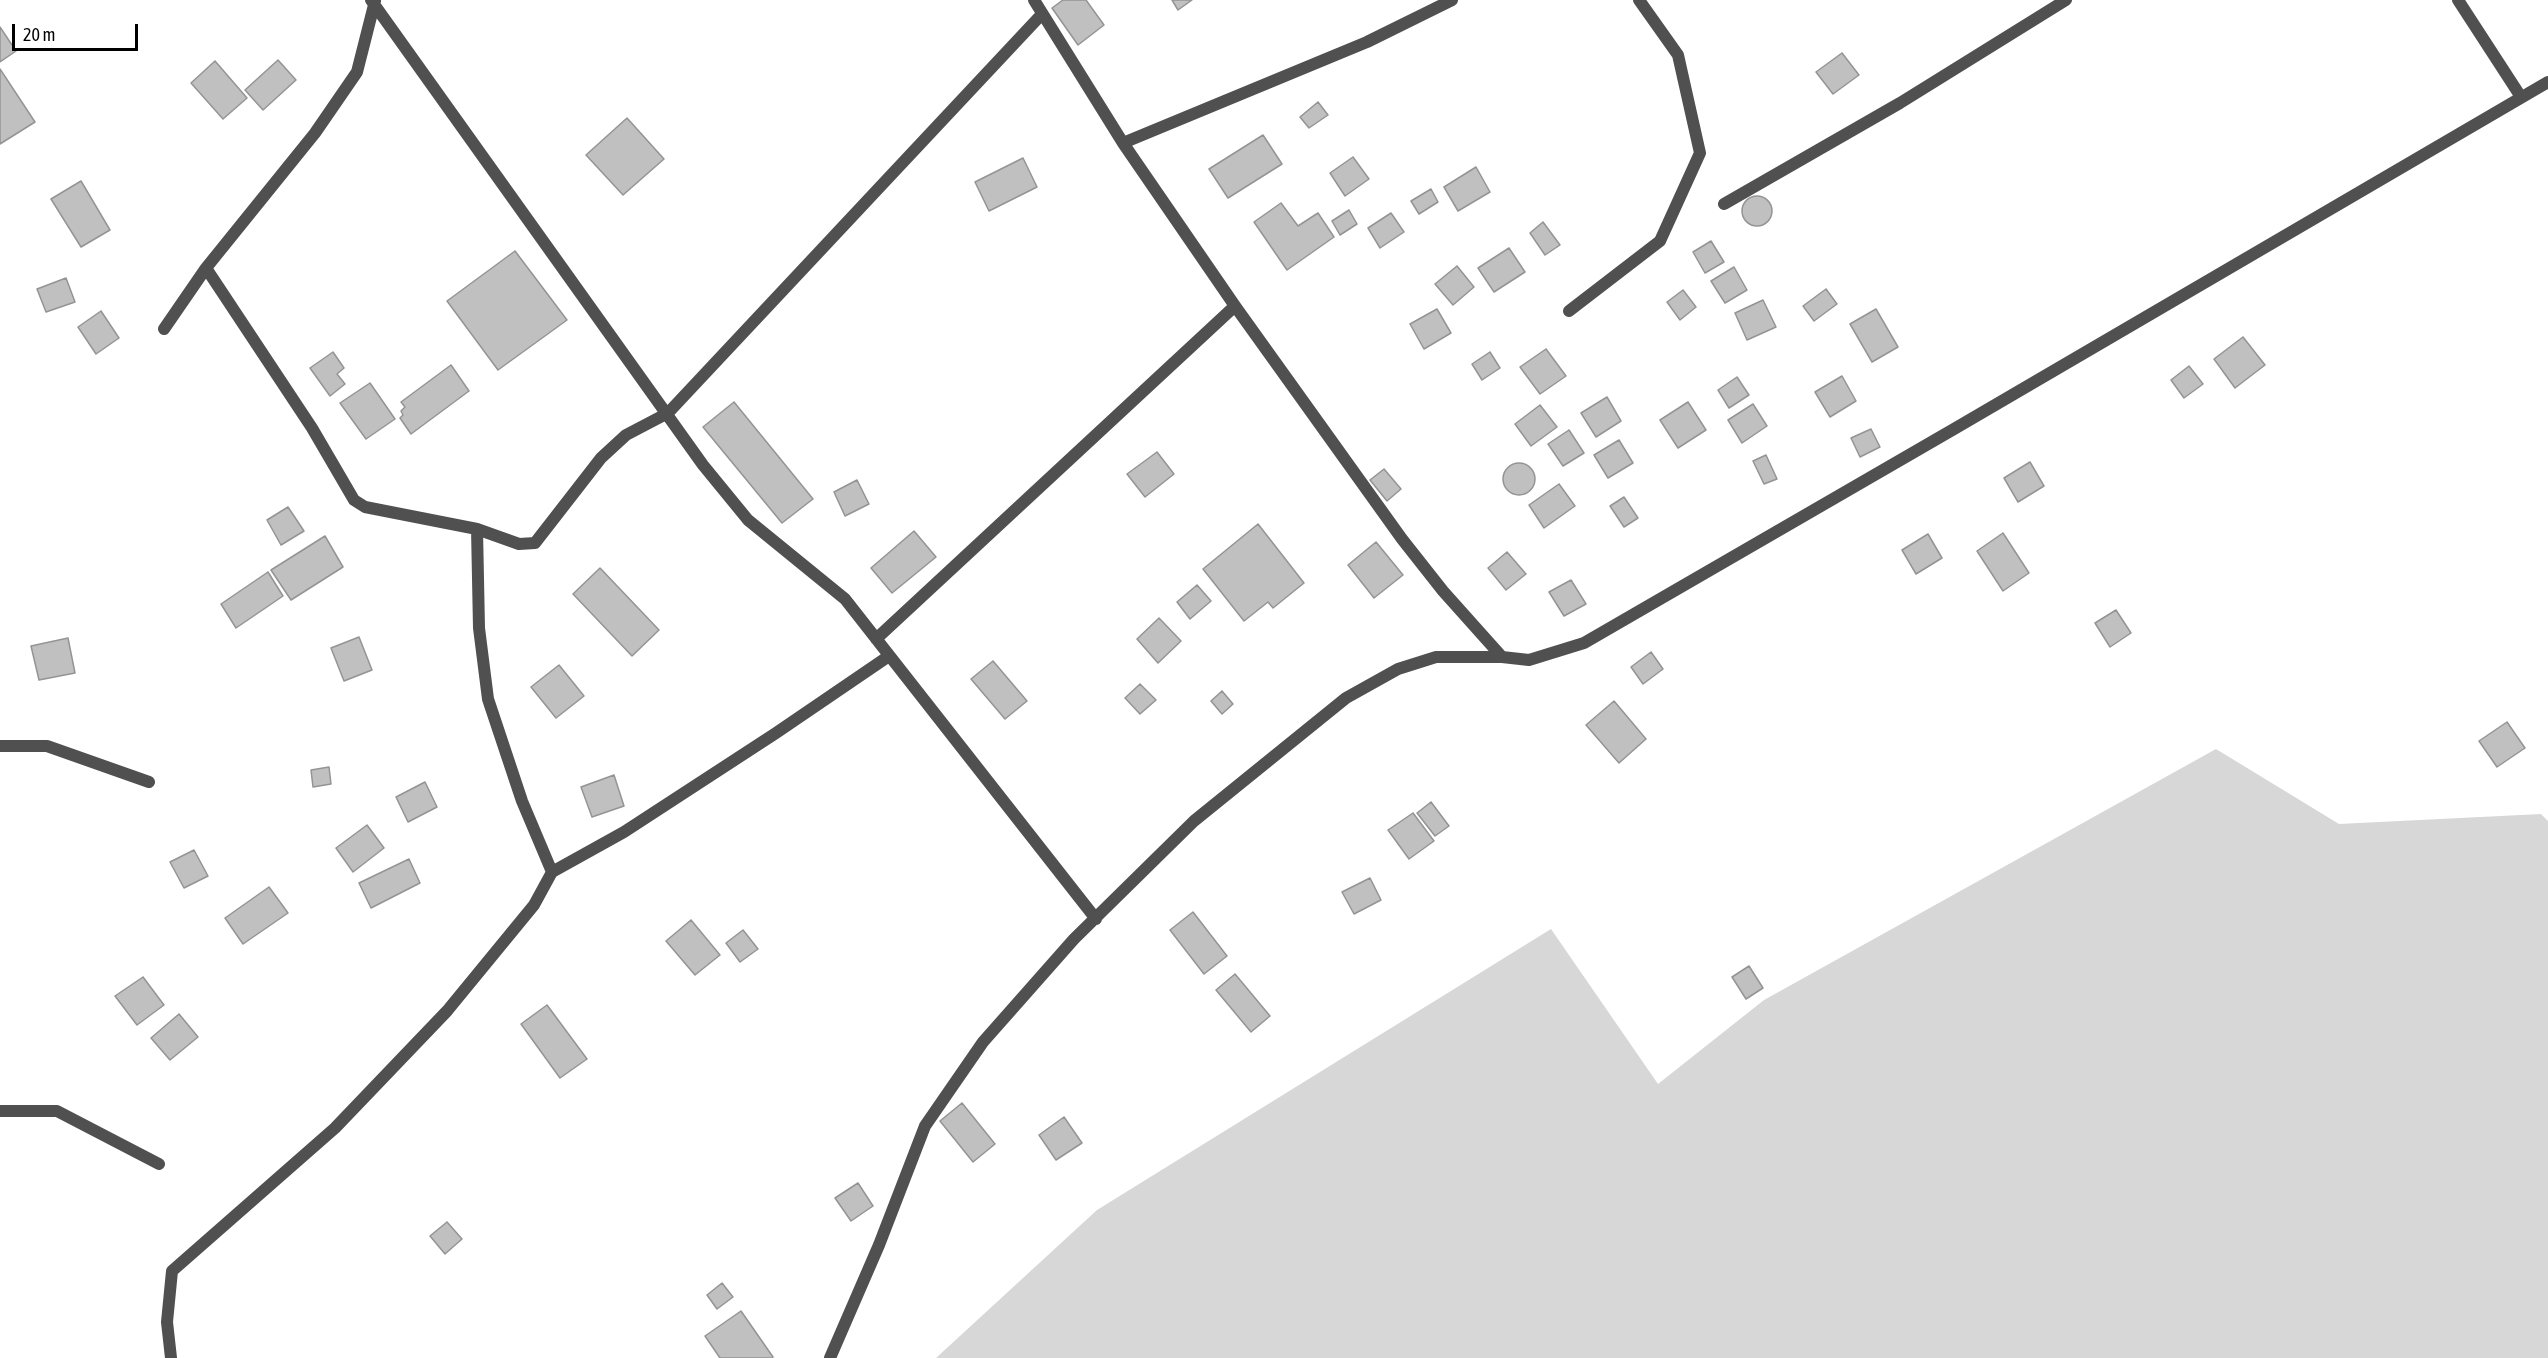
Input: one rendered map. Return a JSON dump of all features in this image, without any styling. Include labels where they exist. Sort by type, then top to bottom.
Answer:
[{"type":"street","points":[[1034,0],[1123,143],[1235,306],[1402,539],[1443,591],[1502,657]]},
{"type":"street","points":[[1123,143],[1367,42],[1452,0]]},
{"type":"street","points":[[1569,311],[1660,241],[1700,153],[1678,55],[1639,0]]},
{"type":"street","points":[[1724,204],[1900,103],[2066,0]]},
{"type":"street","points":[[2458,0],[2521,97]]},
{"type":"street","points":[[164,329],[206,268],[315,133],[357,72],[374,2]]},
{"type":"street","points":[[374,2],[668,412],[703,465],[748,520],[845,599],[1096,919]]},
{"type":"street","points":[[206,268],[312,428],[354,500],[365,507],[477,529],[519,544],[535,543],[550,527],[601,458],[626,435],[668,412],[1042,14]]},
{"type":"street","points":[[830,1358],[879,1245],[925,1126],[983,1042],[1074,939],[1194,821],[1346,698],[1398,669],[1436,657],[1502,657],[1529,660],[1584,643],[2548,82]]},
{"type":"street","points":[[876,639],[1235,306]]},
{"type":"street","points":[[477,529],[479,628],[488,699],[522,801],[552,872]]},
{"type":"street","points":[[171,1358],[167,1322],[172,1271],[335,1128],[447,1011],[534,905],[552,872],[633,825],[776,733],[889,656]]},
{"type":"street","points":[[0,746],[47,746],[148,782]]},
{"type":"street","points":[[0,1112],[57,1111],[159,1164]]},
{"type":"shaded area","points":[[2216,749],[2339,824],[2541,814],[2548,821],[2548,1358],[936,1358],[1097,1210],[1551,929],[1658,1084],[1764,1000]]},
{"type":"building","points":[[1063,0],[1086,0],[1104,25],[1078,45],[1052,8]]},
{"type":"building","points":[[1172,0],[1192,0],[1178,10]]},
{"type":"building","points":[[0,27],[16,51],[0,62]]},
{"type":"building","points":[[1842,53],[1859,75],[1833,94],[1816,72]]},
{"type":"building","points":[[278,60],[296,80],[263,110],[245,90]]},
{"type":"building","points":[[215,61],[247,98],[223,119],[191,83]]},
{"type":"building","points":[[0,69],[35,122],[0,144]]},
{"type":"building","points":[[1318,102],[1328,115],[1309,128],[1300,117]]},
{"type":"building","points":[[627,118],[664,159],[623,195],[586,155]]},
{"type":"building","points":[[1263,135],[1282,164],[1228,198],[1209,169]]},
{"type":"building","points":[[1353,157],[1369,179],[1345,196],[1330,173]]},
{"type":"building","points":[[1023,158],[1037,187],[989,211],[975,182]]},
{"type":"building","points":[[1476,167],[1490,192],[1458,211],[1444,187]]},
{"type":"building","points":[[81,181],[110,230],[81,247],[51,199]]},
{"type":"building","points":[[1431,189],[1438,202],[1419,214],[1411,201]]},
{"type":"building","points":[[1757,196],[1763,197],[1771,205],[1771,217],[1763,225],[1757,226],[1751,225],[1743,217],[1742,211],[1743,205],[1751,197]]},
{"type":"building","points":[[1281,203],[1298,226],[1318,213],[1334,237],[1287,270],[1254,222]]},
{"type":"building","points":[[1349,210],[1357,224],[1340,235],[1332,221]]},
{"type":"building","points":[[1391,213],[1404,232],[1380,248],[1368,228]]},
{"type":"building","points":[[1543,222],[1560,245],[1545,255],[1530,233]]},
{"type":"building","points":[[1711,241],[1724,262],[1705,273],[1693,252]]},
{"type":"building","points":[[1509,248],[1525,272],[1494,292],[1478,268]]},
{"type":"building","points":[[515,251],[567,320],[498,370],[447,301]]},
{"type":"building","points":[[1457,266],[1474,287],[1453,305],[1435,284]]},
{"type":"building","points":[[1734,267],[1747,290],[1725,303],[1711,281]]},
{"type":"building","points":[[66,278],[75,302],[46,312],[37,289]]},
{"type":"building","points":[[1826,289],[1837,304],[1814,321],[1803,306]]},
{"type":"building","points":[[1683,290],[1696,307],[1680,320],[1667,302]]},
{"type":"building","points":[[1763,300],[1776,327],[1747,340],[1735,313]]},
{"type":"building","points":[[1437,309],[1451,333],[1424,349],[1410,324]]},
{"type":"building","points":[[1876,309],[1898,347],[1872,362],[1850,324]]},
{"type":"building","points":[[101,311],[119,338],[96,354],[78,327]]},
{"type":"building","points":[[2243,337],[2265,365],[2235,388],[2214,359]]},
{"type":"building","points":[[1546,349],[1566,376],[1540,394],[1520,367]]},
{"type":"building","points":[[333,352],[344,368],[337,374],[345,384],[330,396],[310,368]]},
{"type":"building","points":[[1490,352],[1500,368],[1482,380],[1472,364]]},
{"type":"building","points":[[451,365],[469,391],[411,434],[400,418],[403,415],[401,411],[405,407],[401,402]]},
{"type":"building","points":[[2189,366],[2203,384],[2184,398],[2171,380]]},
{"type":"building","points":[[1842,376],[1856,401],[1830,417],[1815,392]]},
{"type":"building","points":[[1737,377],[1749,395],[1729,408],[1718,390]]},
{"type":"building","points":[[370,383],[395,419],[366,439],[340,403]]},
{"type":"building","points":[[1607,397],[1621,421],[1596,437],[1581,413]]},
{"type":"building","points":[[734,402],[813,499],[782,523],[703,427]]},
{"type":"building","points":[[1688,402],[1706,430],[1678,448],[1660,420]]},
{"type":"building","points":[[1753,404],[1767,426],[1742,443],[1728,420]]},
{"type":"building","points":[[1540,405],[1557,427],[1531,446],[1515,424]]},
{"type":"building","points":[[1871,429],[1880,447],[1860,457],[1851,438]]},
{"type":"building","points":[[1569,430],[1584,453],[1563,466],[1548,444]]},
{"type":"building","points":[[1619,440],[1633,463],[1608,478],[1594,455]]},
{"type":"building","points":[[1157,452],[1174,474],[1145,497],[1127,474]]},
{"type":"building","points":[[1766,455],[1777,479],[1764,484],[1753,461]]},
{"type":"building","points":[[2030,462],[2044,486],[2018,502],[2004,478]]},
{"type":"building","points":[[1519,463],[1530,468],[1535,479],[1530,490],[1519,495],[1508,490],[1503,479],[1508,468]]},
{"type":"building","points":[[1384,469],[1401,489],[1387,501],[1370,480]]},
{"type":"building","points":[[857,480],[869,504],[845,516],[834,492]]},
{"type":"building","points":[[1559,484],[1575,506],[1544,528],[1529,505]]},
{"type":"building","points":[[1624,497],[1638,518],[1624,527],[1610,506]]},
{"type":"building","points":[[288,507],[304,531],[281,545],[267,520]]},
{"type":"building","points":[[1258,524],[1304,583],[1273,608],[1268,602],[1244,621],[1203,569]]},
{"type":"building","points":[[914,531],[936,557],[892,593],[871,568]]},
{"type":"building","points":[[2003,533],[2029,573],[2003,591],[1977,551]]},
{"type":"building","points":[[1928,534],[1942,558],[1916,574],[1902,550]]},
{"type":"building","points":[[325,536],[343,567],[291,600],[271,570]]},
{"type":"building","points":[[1376,542],[1403,575],[1374,598],[1348,565]]},
{"type":"building","points":[[1507,552],[1526,574],[1506,590],[1488,568]]},
{"type":"building","points":[[600,568],[659,630],[632,656],[573,594]]},
{"type":"building","points":[[268,572],[283,596],[236,628],[221,604]]},
{"type":"building","points":[[1571,580],[1586,604],[1564,616],[1549,592]]},
{"type":"building","points":[[1197,585],[1211,601],[1190,619],[1177,602]]},
{"type":"building","points":[[2116,610],[2131,633],[2110,647],[2095,623]]},
{"type":"building","points":[[1159,618],[1181,641],[1158,663],[1137,639]]},
{"type":"building","points":[[359,637],[372,670],[344,681],[331,648]]},
{"type":"building","points":[[68,638],[75,673],[39,680],[31,646]]},
{"type":"building","points":[[1651,652],[1663,669],[1643,684],[1631,667]]},
{"type":"building","points":[[993,661],[1027,701],[1005,719],[971,679]]},
{"type":"building","points":[[559,665],[584,696],[556,718],[531,687]]},
{"type":"building","points":[[1140,684],[1156,700],[1140,714],[1125,698]]},
{"type":"building","points":[[1222,691],[1233,704],[1222,714],[1211,701]]},
{"type":"building","points":[[1614,701],[1646,739],[1619,763],[1586,725]]},
{"type":"building","points":[[2507,722],[2525,748],[2497,767],[2479,741]]},
{"type":"building","points":[[329,767],[331,784],[313,787],[311,770]]},
{"type":"building","points":[[614,775],[624,806],[592,817],[581,787]]},
{"type":"building","points":[[425,782],[437,807],[408,822],[396,797]]},
{"type":"building","points":[[1431,802],[1449,826],[1435,836],[1417,813]]},
{"type":"building","points":[[1413,813],[1434,841],[1409,859],[1388,830]]},
{"type":"building","points":[[367,825],[384,848],[353,872],[336,848]]},
{"type":"building","points":[[194,850],[208,876],[184,888],[170,862]]},
{"type":"building","points":[[409,859],[420,883],[371,908],[359,883]]},
{"type":"building","points":[[1370,878],[1381,900],[1354,914],[1342,892]]},
{"type":"building","points":[[269,887],[288,913],[243,944],[225,918]]},
{"type":"building","points":[[1193,912],[1227,956],[1204,974],[1170,930]]},
{"type":"building","points":[[691,920],[720,955],[695,975],[666,941]]},
{"type":"building","points":[[743,930],[758,949],[740,962],[726,943]]},
{"type":"building","points":[[1749,966],[1763,988],[1746,999],[1732,977]]},
{"type":"building","points":[[1235,974],[1270,1016],[1251,1032],[1216,990]]},
{"type":"building","points":[[143,977],[164,1005],[137,1025],[115,996]]},
{"type":"building","points":[[547,1005],[587,1059],[560,1078],[521,1024]]},
{"type":"building","points":[[179,1014],[198,1037],[170,1060],[151,1038]]},
{"type":"building","points":[[962,1103],[995,1144],[973,1162],[940,1121]]},
{"type":"building","points":[[1064,1117],[1082,1143],[1056,1160],[1039,1135]]},
{"type":"building","points":[[858,1183],[873,1206],[851,1221],[835,1198]]},
{"type":"building","points":[[447,1222],[462,1239],[445,1254],[430,1236]]},
{"type":"building","points":[[722,1283],[733,1297],[717,1309],[707,1295]]},
{"type":"building","points":[[741,1311],[772,1358],[720,1358],[705,1336]]}]
